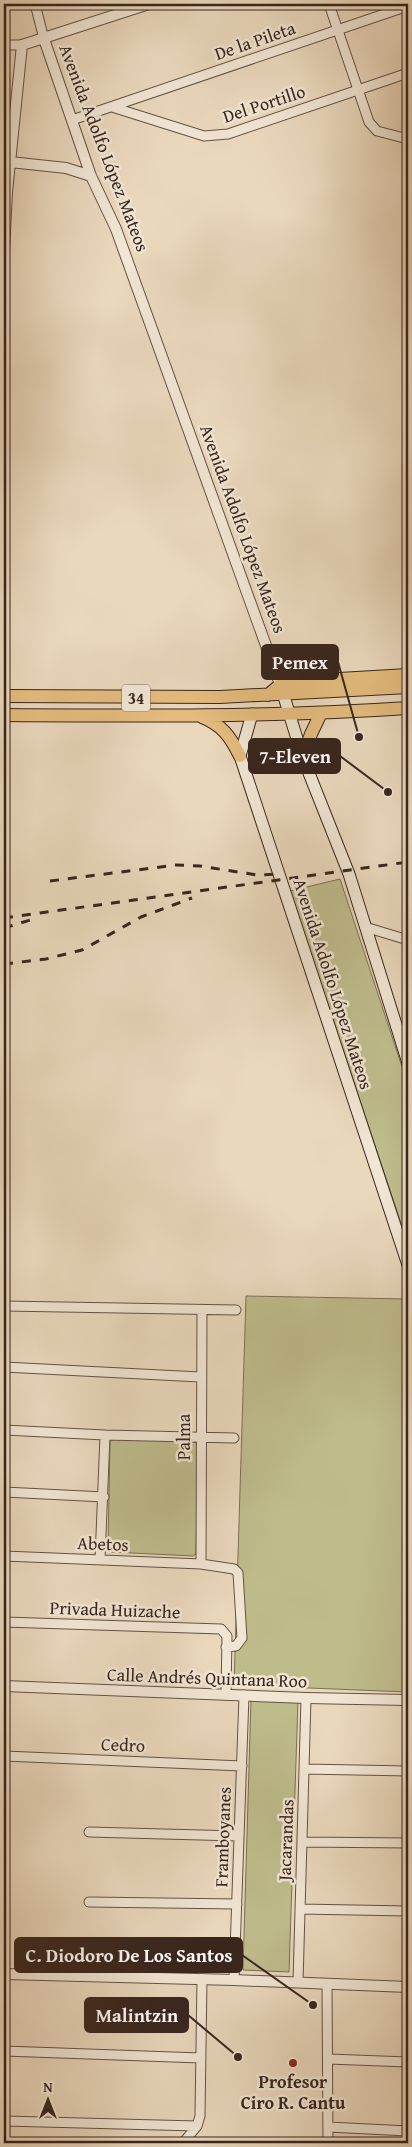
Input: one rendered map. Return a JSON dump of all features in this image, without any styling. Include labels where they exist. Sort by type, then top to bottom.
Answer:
[{"type":"main road","name":"34","points":[[4,696],[140,698],[269,694],[280,684],[298,681],[408,675]]},
{"type":"main road","name":"34","points":[[280,684],[408,687]]},
{"type":"main road","name":"Avenida Adolfo López Mateos","points":[[280,684],[303,758],[349,874],[408,1063]]},
{"type":"main road","points":[[240,756],[252,714],[269,694]]},
{"type":"main road","name":"34","points":[[4,715],[290,714],[408,708]]},
{"type":"main road","points":[[303,758],[311,734],[322,713]]},
{"type":"main road","points":[[197,715],[214,722],[224,729],[230,736],[240,756]]},
{"type":"main road","name":"Avenida Adolfo López Mateos","points":[[240,756],[408,1264]]},
{"type":"street","points":[[35,4],[44,38]]},
{"type":"street","points":[[4,35],[5,45],[22,44],[149,4]]},
{"type":"street","points":[[329,4],[357,89],[372,126],[389,135],[408,139]]},
{"type":"street","name":"De la Pileta","points":[[112,107],[408,6]]},
{"type":"street","name":"Avenida Adolfo López Mateos","points":[[44,38],[91,176],[116,229],[280,684]]},
{"type":"street","points":[[4,251],[5,192],[10,162],[9,124],[22,44]]},
{"type":"street","name":"Del Portillo","points":[[112,107],[180,130],[212,136],[228,134],[408,73]]},
{"type":"street","points":[[72,120],[112,107]]},
{"type":"street","points":[[10,162],[66,168],[91,176]]},
{"type":"street","points":[[365,927],[408,940]]},
{"type":"street","points":[[4,1306],[236,1310]]},
{"type":"street","name":"Palma","points":[[201,1564],[200,1377],[202,1310]]},
{"type":"street","points":[[4,1367],[200,1377]]},
{"type":"street","points":[[4,1430],[234,1438]]},
{"type":"street","points":[[100,1560],[105,1435]]},
{"type":"street","points":[[4,1492],[104,1497]]},
{"type":"street","name":"Abetos","points":[[4,1556],[201,1564],[234,1569],[238,1573],[242,1638],[236,1646],[226,1647]]},
{"type":"street","name":"Privada Huizache","points":[[4,1622],[221,1629],[225,1632],[226,1647]]},
{"type":"street","points":[[226,1647],[226,1695]]},
{"type":"street","name":"Calle Andrés Quintana Roo","points":[[4,1686],[306,1698],[408,1700]]},
{"type":"street","name":"Framboyanes","points":[[234,1980],[244,1695]]},
{"type":"street","name":"Jacarandas","points":[[298,1982],[306,1698]]},
{"type":"street","name":"Cedro","points":[[4,1756],[242,1766]]},
{"type":"street","points":[[304,1769],[408,1771]]},
{"type":"street","points":[[89,1832],[238,1836]]},
{"type":"street","points":[[302,1842],[408,1843]]},
{"type":"street","points":[[89,1902],[237,1904]]},
{"type":"street","points":[[300,1909],[408,1911]]},
{"type":"street","points":[[4,1974],[408,1987]]},
{"type":"street","points":[[183,2143],[197,2126],[200,2116],[202,1979]]},
{"type":"street","points":[[327,1984],[328,2143]]},
{"type":"street","points":[[4,2050],[201,2058]]},
{"type":"street","points":[[328,2059],[408,2062]]},
{"type":"street","points":[[4,2122],[197,2126]]},
{"type":"street","points":[[328,2127],[408,2131]]},
{"type":"shaded area","points":[[340,879],[408,1085],[408,1244],[290,891]]},
{"type":"shaded area","points":[[246,1296],[408,1299],[408,1692],[234,1685]]},
{"type":"shaded area","points":[[115,1438],[195,1442],[198,1447],[196,1554],[193,1556],[111,1552],[108,1549],[110,1442]]},
{"type":"shaded area","points":[[251,1700],[298,1701],[289,1972],[243,1970]]},
{"type":"railway","points":[[4,918],[408,862]]},
{"type":"railway","points":[[50,881],[176,865],[200,866],[257,875],[282,874]]},
{"type":"railway","points":[[4,964],[46,959],[82,950],[141,917],[192,898]]},
{"type":"railway","points":[[4,928],[30,920]]},
{"type":"place","name":"Pemex","points":[[359,737]]},
{"type":"place","name":"7-Eleven","points":[[388,792]]},
{"type":"place","name":"C. Diodoro De Los Santos","points":[[313,2005]]},
{"type":"place","name":"Malintzin","points":[[238,2057]]},
{"type":"place","name":"Profesor Ciro R. Cantu","points":[[293,2063]]}]
